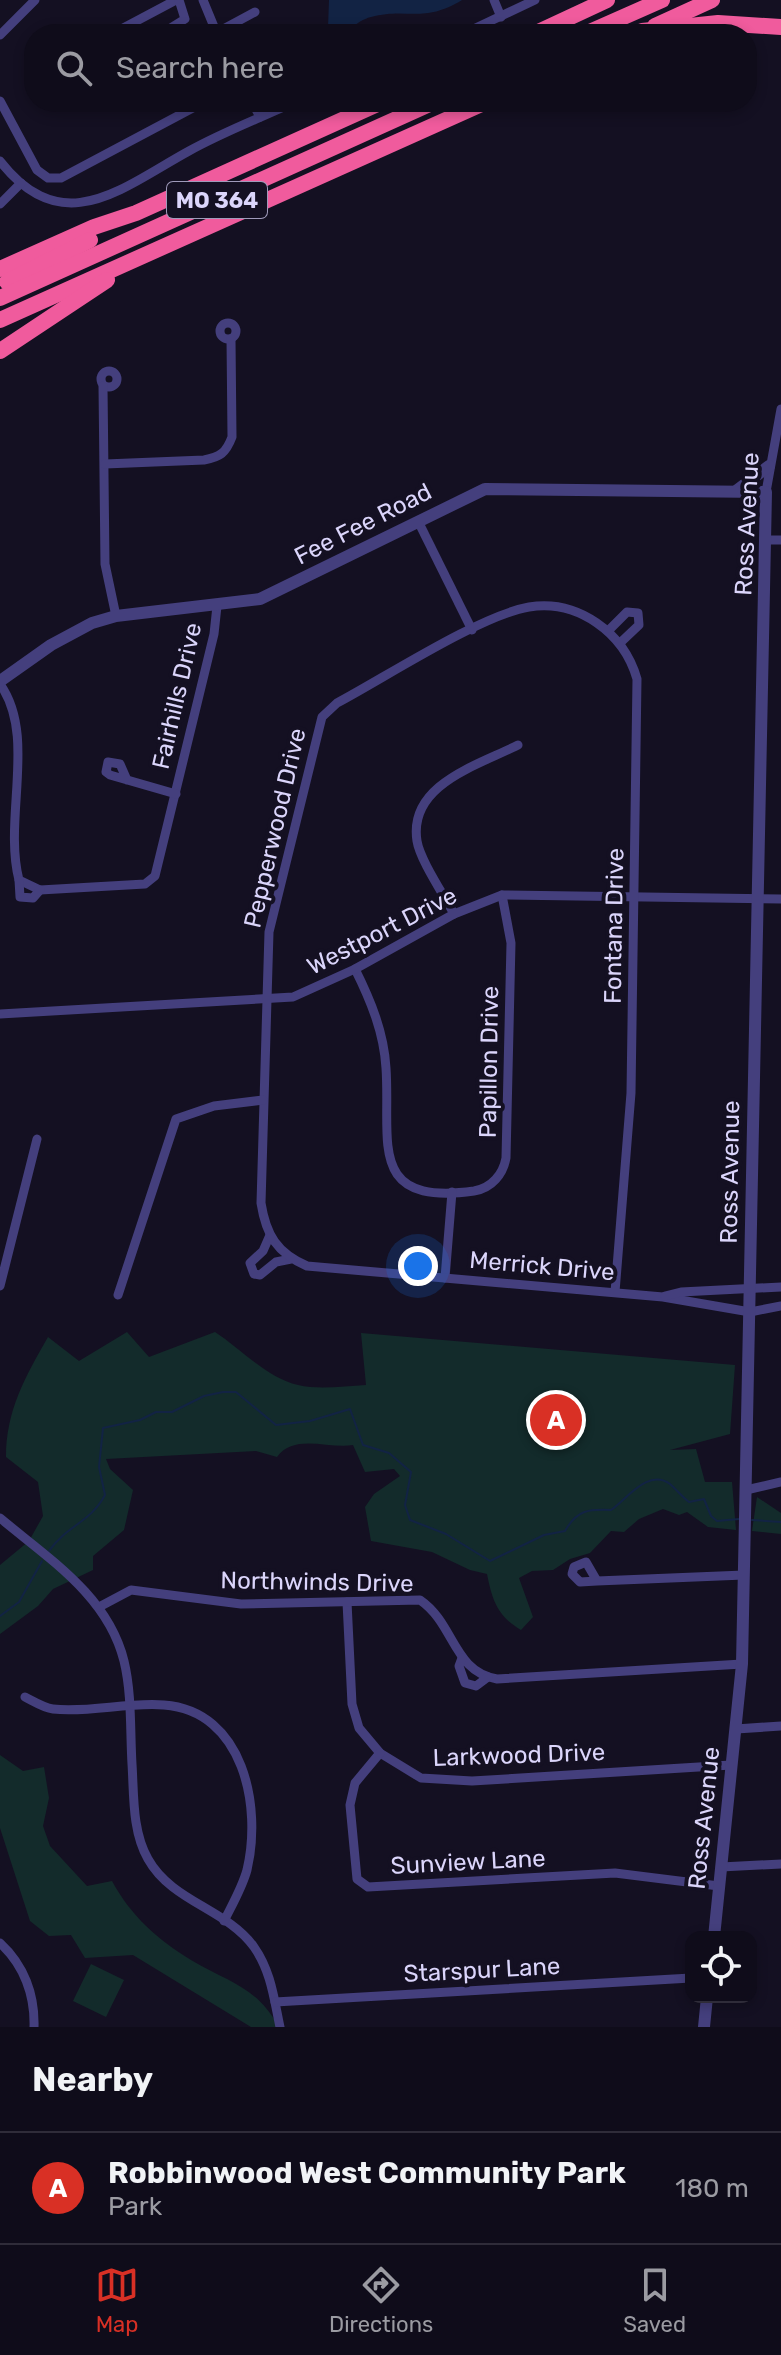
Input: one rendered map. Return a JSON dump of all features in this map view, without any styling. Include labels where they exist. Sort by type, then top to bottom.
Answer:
[{"type":"highway","points":[[555,24],[607,0]]},
{"type":"highway","points":[[608,24],[662,0]]},
{"type":"highway","points":[[660,24],[712,0]]},
{"type":"highway","points":[[710,24],[734,24]]},
{"type":"highway","points":[[757,25],[781,27]]},
{"type":"highway","points":[[0,286],[136,213],[360,112]]},
{"type":"highway","name":"MO 364","points":[[0,298],[412,112]]},
{"type":"highway","name":"MO 364","points":[[0,320],[464,112]]},
{"type":"highway","points":[[0,269],[94,227],[136,213]]},
{"type":"highway","points":[[0,351],[138,258]]},
{"type":"street","points":[[0,35],[35,0]]},
{"type":"street","points":[[131,24],[178,0],[185,19],[177,24]]},
{"type":"street","points":[[203,0],[213,24]]},
{"type":"street","points":[[494,0],[501,17]]},
{"type":"street","points":[[485,24],[535,0]]},
{"type":"street","points":[[234,24],[255,12]]},
{"type":"street","points":[[0,101],[37,170],[48,178],[61,178],[185,112]]},
{"type":"street","points":[[257,112],[260,117]]},
{"type":"street","points":[[0,161],[21,183],[47,197],[70,202],[111,197],[192,149],[272,112]]},
{"type":"street","points":[[0,204],[21,183]]},
{"type":"street","points":[[105,464],[204,460],[219,457],[228,449],[232,437],[231,339]]},
{"type":"street","points":[[103,386],[105,564],[116,616]]},
{"type":"street","name":"Ross Avenue","points":[[715,1931],[742,1664],[766,492],[769,466],[778,440],[781,409]]},
{"type":"street","points":[[736,491],[769,466]]},
{"type":"street","name":"Fee Fee Road","points":[[0,683],[51,645],[92,623],[116,616],[260,599],[485,489],[766,492]]},
{"type":"street","points":[[418,521],[472,630]]},
{"type":"street","points":[[765,540],[781,540]]},
{"type":"street","name":"Fairhills Drive","points":[[19,880],[40,890],[136,886],[151,882],[176,794],[214,634],[217,606]]},
{"type":"street","name":"Pepperwood Drive","points":[[279,1250],[270,1235],[261,1203],[269,932],[322,717],[337,703],[472,630],[527,607],[575,612],[593,619],[620,643]]},
{"type":"street","points":[[608,631],[627,612],[638,613],[639,625],[620,643]]},
{"type":"street","name":"Fontana Drive","points":[[615,1292],[629,1129],[638,691],[633,667],[620,643]]},
{"type":"street","points":[[0,683],[16,716],[13,800],[20,897],[25,900],[33,898],[40,890]]},
{"type":"street","points":[[454,914],[417,840],[426,801],[442,784],[518,745]]},
{"type":"street","name":"Fairhills Drive","points":[[127,780],[176,794]]},
{"type":"street","name":"Westport Drive","points":[[0,1014],[293,997],[355,969],[454,914],[502,895],[781,899]]},
{"type":"street","name":"Papillon Drive","points":[[452,1192],[478,1190],[491,1183],[501,1175],[506,1158],[511,943],[502,895]]},
{"type":"street","points":[[355,969],[380,1029],[386,1068],[387,1151],[392,1168],[417,1189],[452,1192],[445,1278]]},
{"type":"street","points":[[118,1295],[176,1119],[214,1106],[263,1100]]},
{"type":"street","points":[[0,1286],[37,1139]]},
{"type":"street","points":[[270,1235],[263,1251],[250,1263],[250,1269],[260,1275],[276,1262],[291,1259]]},
{"type":"street","name":"Merrick Drive","points":[[279,1250],[307,1266],[615,1292],[750,1312],[781,1306]]},
{"type":"street","name":"Merrick Drive","points":[[663,1297],[749,1287],[781,1287]]},
{"type":"street","points":[[746,1490],[781,1482]]},
{"type":"street","points":[[0,1518],[76,1582],[99,1607],[115,1634],[125,1663],[135,1817],[148,1859],[180,1895],[224,1921],[252,1945],[271,1981],[280,2027]]},
{"type":"street","points":[[597,1581],[744,1575]]},
{"type":"street","name":"Northwinds Drive","points":[[99,1607],[131,1590],[241,1604],[420,1600],[445,1623],[462,1658],[488,1677]]},
{"type":"street","name":"Larkwood Drive","points":[[347,1602],[352,1704],[359,1728],[380,1753],[408,1772],[435,1781],[731,1765]]},
{"type":"street","name":"Northwinds Drive","points":[[462,1658],[459,1666],[465,1683],[476,1686],[488,1677],[742,1664]]},
{"type":"street","points":[[25,1697],[50,1709],[168,1705],[205,1720],[231,1744],[240,1760],[248,1789],[251,1846],[246,1874],[224,1921]]},
{"type":"street","points":[[736,1729],[781,1726]]},
{"type":"street","name":"Sunview Lane","points":[[380,1753],[355,1783],[350,1805],[357,1879],[368,1887],[615,1873],[719,1886]]},
{"type":"street","points":[[721,1867],[781,1864]]},
{"type":"street","points":[[0,1943],[18,1963],[29,1987],[34,2027]]},
{"type":"street","name":"Starspur Lane","points":[[275,2002],[685,1978]]},
{"type":"street","points":[[704,2027],[706,2003]]},
{"type":"green space","points":[[127,1332],[149,1357],[215,1332],[276,1376],[298,1385],[315,1387],[366,1385],[361,1333],[735,1365],[730,1434],[670,1450],[696,1449],[705,1482],[732,1482],[736,1530],[708,1527],[687,1512],[679,1515],[663,1509],[639,1519],[624,1532],[611,1531],[590,1553],[570,1559],[553,1570],[532,1571],[519,1578],[533,1617],[521,1630],[506,1619],[497,1606],[487,1574],[470,1570],[432,1552],[371,1541],[365,1507],[374,1494],[400,1476],[394,1469],[365,1472],[353,1445],[302,1444],[284,1450],[277,1457],[256,1451],[106,1459],[110,1469],[133,1490],[124,1530],[93,1556],[93,1570],[53,1589],[38,1606],[0,1634],[0,1565],[29,1541],[43,1516],[38,1482],[6,1457],[9,1424],[18,1395],[48,1337],[79,1361]]},
{"type":"green space","points":[[757,1497],[781,1513],[781,1534],[752,1531]]},
{"type":"green space","points":[[0,1755],[23,1771],[44,1767],[49,1798],[43,1826],[50,1846],[87,1886],[112,1881],[136,1916],[156,1935],[191,1960],[251,1993],[279,2027],[251,2027],[133,1955],[85,1958],[71,1935],[49,1936],[30,1921],[0,1828]]},
{"type":"green space","points":[[91,1964],[124,1980],[106,2017],[73,2001]]},
{"type":"water","points":[[329,0],[462,0],[426,13],[384,14],[356,24],[328,24]]},
{"type":"waterway","points":[[49,1551],[63,1535],[92,1512],[105,1495],[99,1467],[103,1428],[140,1420],[156,1412],[172,1412],[204,1396],[223,1392],[236,1392],[276,1425],[310,1421],[350,1409],[363,1445],[389,1453],[411,1472],[405,1505],[410,1520],[446,1534],[490,1561],[544,1535],[565,1531],[584,1512],[611,1510],[638,1487],[654,1480],[670,1484],[689,1502],[704,1499],[711,1516],[717,1521],[739,1519]]},
{"type":"waterway","points":[[752,1520],[781,1522]]},
{"type":"waterway","points":[[0,1616],[19,1602],[42,1561]]},
{"type":"place","name":"Robbinwood West Community Park","points":[[556,1420]]}]
